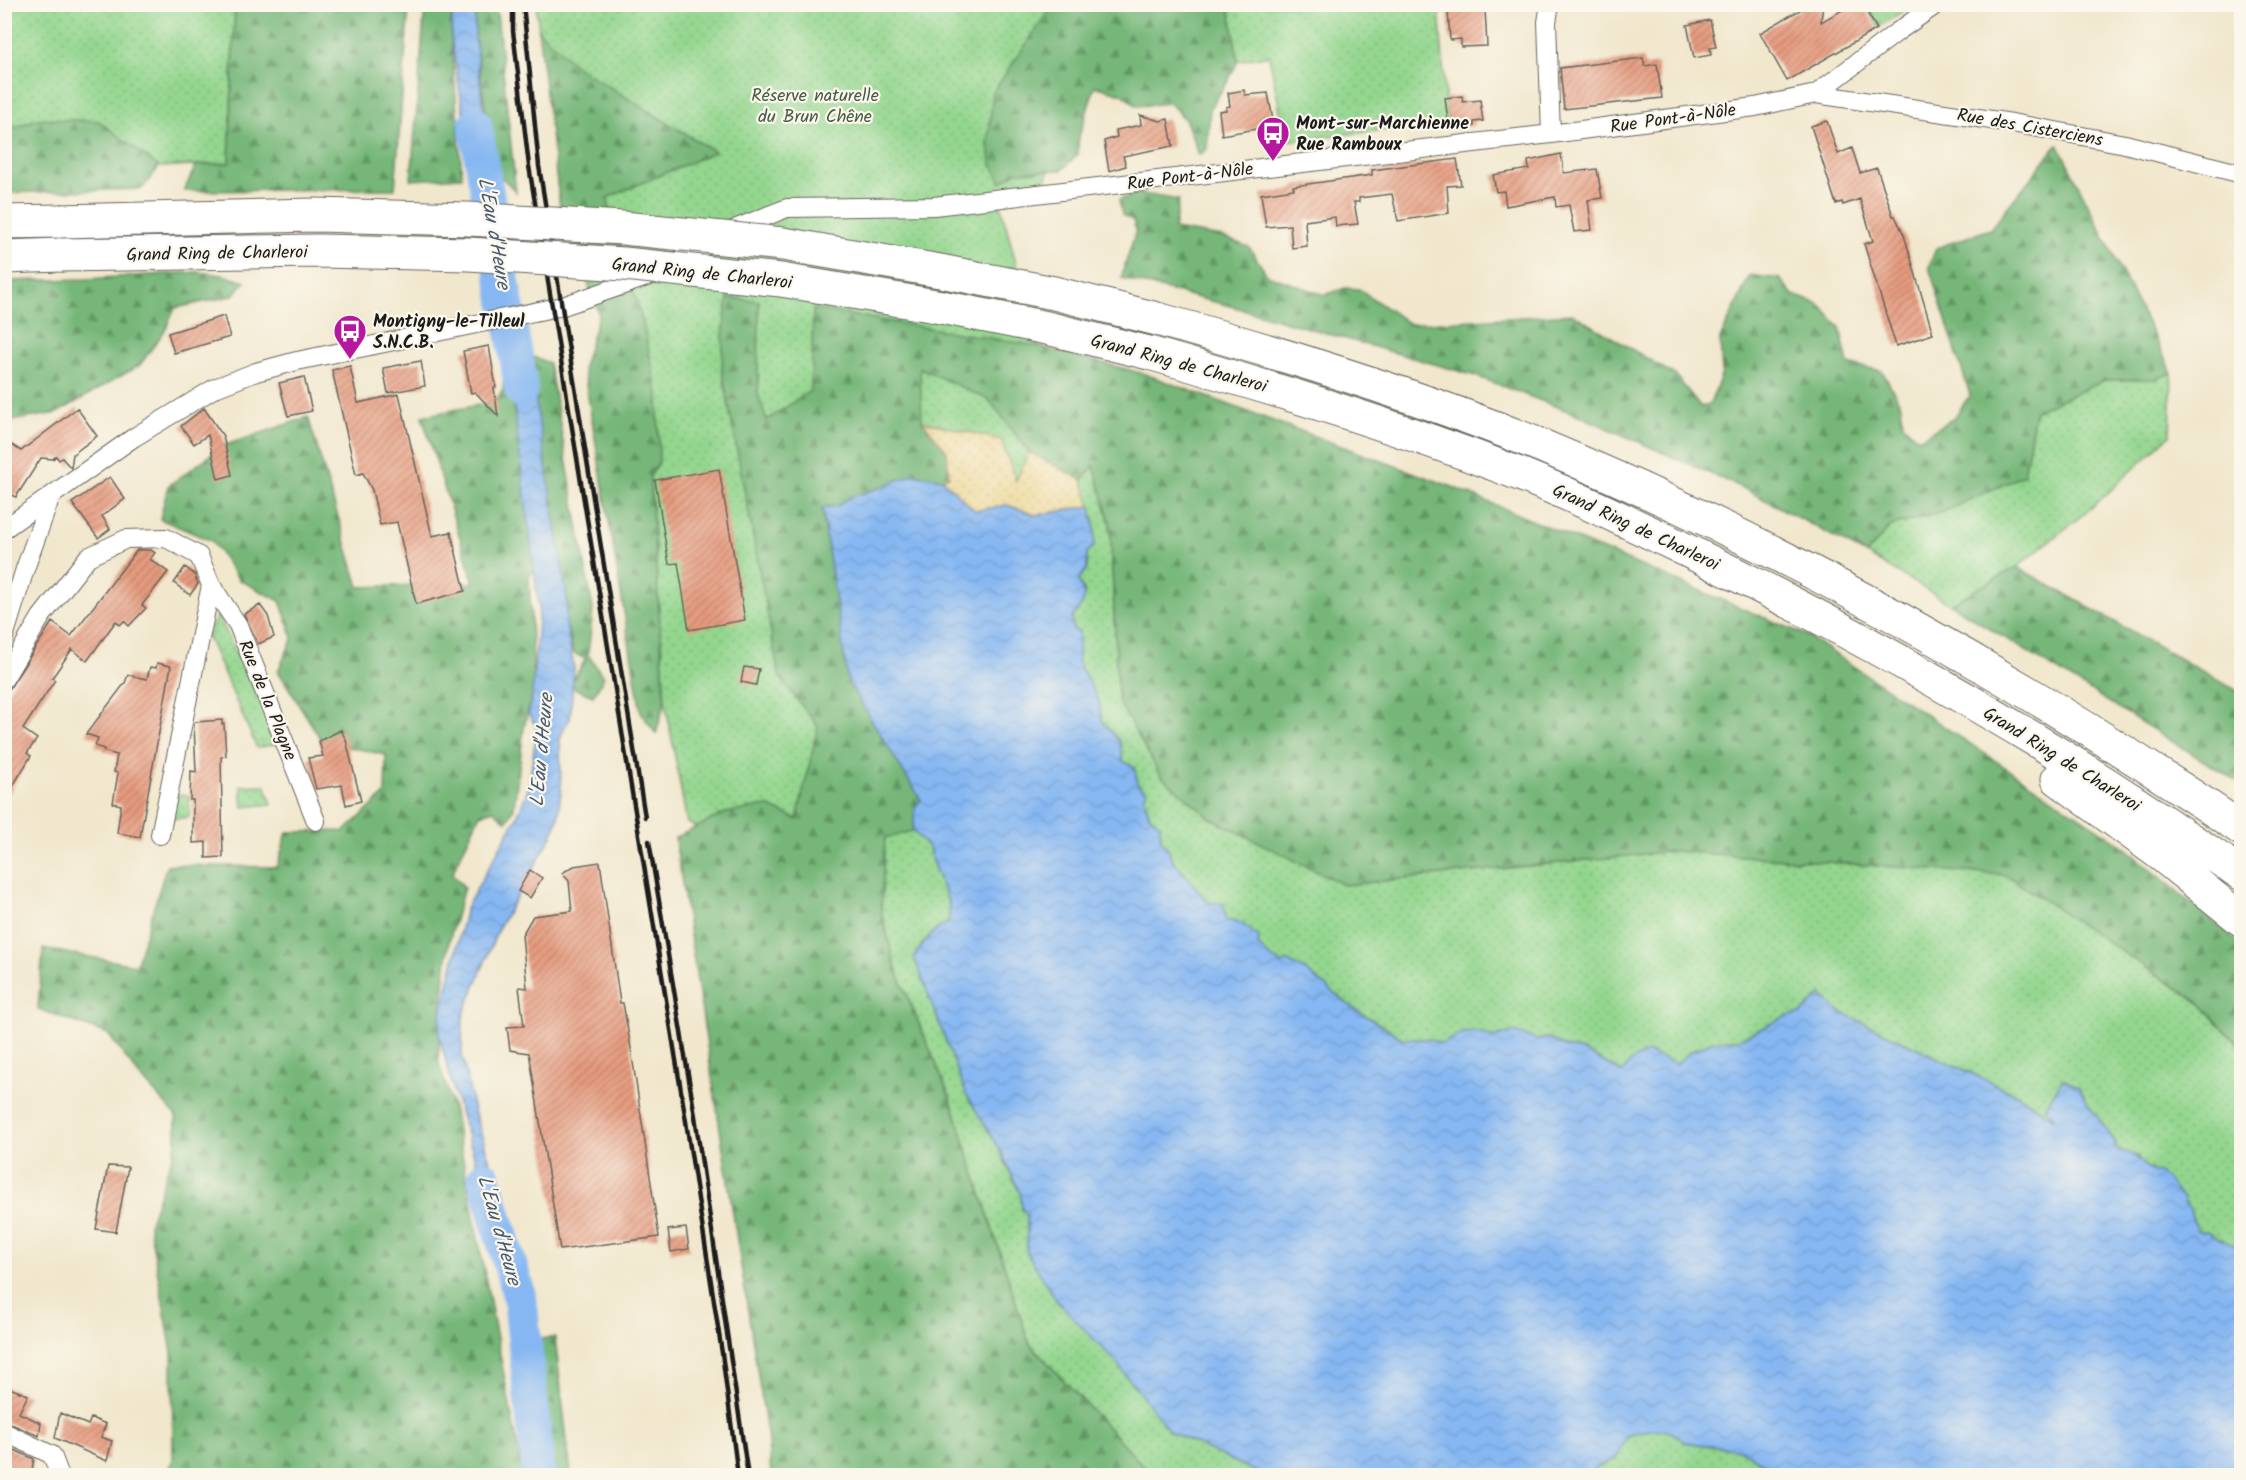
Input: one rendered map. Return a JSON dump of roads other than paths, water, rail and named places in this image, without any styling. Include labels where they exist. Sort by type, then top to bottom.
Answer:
[{"type":"highway","name":"Grand Ring de Charleroi","points":[[4,222],[316,215],[468,219],[623,228],[783,244],[1054,293],[1272,350],[1378,385],[1540,445],[1651,493],[1786,557],[1931,636],[2064,716],[2241,830]]},
{"type":"highway","name":"Grand Ring de Charleroi","points":[[4,257],[318,251],[469,254],[624,264],[781,280],[925,304],[1047,328],[1149,353],[1260,384],[1365,418],[1528,478],[1640,527],[1761,586],[1907,664],[2050,748],[2241,874]]},
{"type":"highway","points":[[1907,664],[1945,707],[2070,787],[2159,853],[2241,920]]},
{"type":"highway","points":[[2200,802],[2241,814]]},
{"type":"street","points":[[1550,4],[1547,22],[1551,134]]},
{"type":"street","name":"Rue Pont-à-Nôle","points":[[4,529],[133,438],[215,387],[256,372],[297,361],[563,306],[655,274],[738,228],[787,208],[934,206],[1551,134],[1755,107],[1816,94],[1937,4]]},
{"type":"street","name":"Rue des Cisterciens","points":[[1816,94],[2012,123],[2126,144],[2241,174]]},
{"type":"street","points":[[4,637],[51,496]]},
{"type":"street","name":"Rue de la Plagne","points":[[4,679],[41,617],[88,557],[126,539],[166,538],[199,556],[211,585],[238,625],[316,820]]},
{"type":"street","points":[[160,835],[211,585]]},
{"type":"street","points":[[4,1432],[52,1455],[60,1476]]},
{"type":"water","points":[[453,5],[475,5],[475,38],[490,167],[473,173],[451,36]]},
{"type":"water","points":[[526,341],[567,596],[566,624],[574,668],[570,719],[560,739],[561,791],[558,818],[552,836],[499,927],[463,1016],[462,1055],[474,1111],[490,1162],[500,1177],[500,1191],[507,1208],[506,1221],[490,1226],[477,1166],[439,1035],[441,1013],[466,908],[517,817],[529,786],[537,728],[528,713],[532,696],[539,609],[506,344]]},
{"type":"water","points":[[913,474],[942,479],[975,511],[1007,505],[1036,515],[1091,506],[1095,529],[1094,547],[1087,552],[1087,569],[1078,580],[1084,600],[1072,618],[1073,630],[1079,631],[1078,662],[1099,702],[1102,721],[1120,742],[1123,761],[1135,768],[1137,783],[1147,791],[1144,797],[1149,815],[1160,825],[1161,840],[1172,859],[1208,902],[1224,904],[1226,920],[1241,923],[1259,937],[1258,945],[1271,958],[1282,964],[1288,961],[1306,971],[1353,1008],[1403,1039],[1429,1039],[1441,1044],[1463,1033],[1479,1032],[1493,1038],[1513,1032],[1537,1040],[1548,1038],[1567,1048],[1583,1051],[1622,1072],[1632,1061],[1647,1052],[1676,1064],[1690,1052],[1713,1041],[1738,1040],[1785,1017],[1802,1013],[1821,995],[1840,1012],[2018,1095],[2055,1119],[2045,1107],[2063,1079],[2079,1087],[2090,1107],[2116,1143],[2115,1147],[2120,1152],[2134,1155],[2152,1171],[2161,1174],[2184,1198],[2196,1229],[2202,1232],[2207,1231],[2241,1247],[2241,1475],[1781,1475],[1741,1450],[1684,1442],[1671,1432],[1657,1430],[1627,1436],[1617,1458],[1609,1464],[1595,1467],[1592,1475],[1263,1475],[1170,1432],[1114,1360],[1057,1301],[1027,1253],[1027,1214],[1022,1210],[1021,1196],[1002,1153],[966,1094],[914,957],[934,932],[949,923],[949,904],[929,848],[913,831],[915,807],[921,800],[848,682],[822,508],[838,506],[848,498]]},
{"type":"waterway","name":"L'Eau d'Heure","points":[[475,124],[521,390]]},
{"type":"waterway","name":"L'Eau d'Heure","points":[[484,1178],[520,1298],[539,1476]]},
{"type":"railway","points":[[513,4],[513,31],[529,166],[685,1115],[722,1353],[738,1476]]},
{"type":"railway","points":[[523,4],[539,166],[645,817]]},
{"type":"railway","points":[[649,841],[695,1116],[748,1476]]},
{"type":"place","name":"Mont-sur-Marchienne Rue Ramboux","points":[[1273,162]]},
{"type":"place","name":"Montigny-le-Tilleul S.N.C.B.","points":[[350,360]]},
{"type":"park label","name":"Réserve naturelle du Brun Chêne","points":[[815,106]]}]
